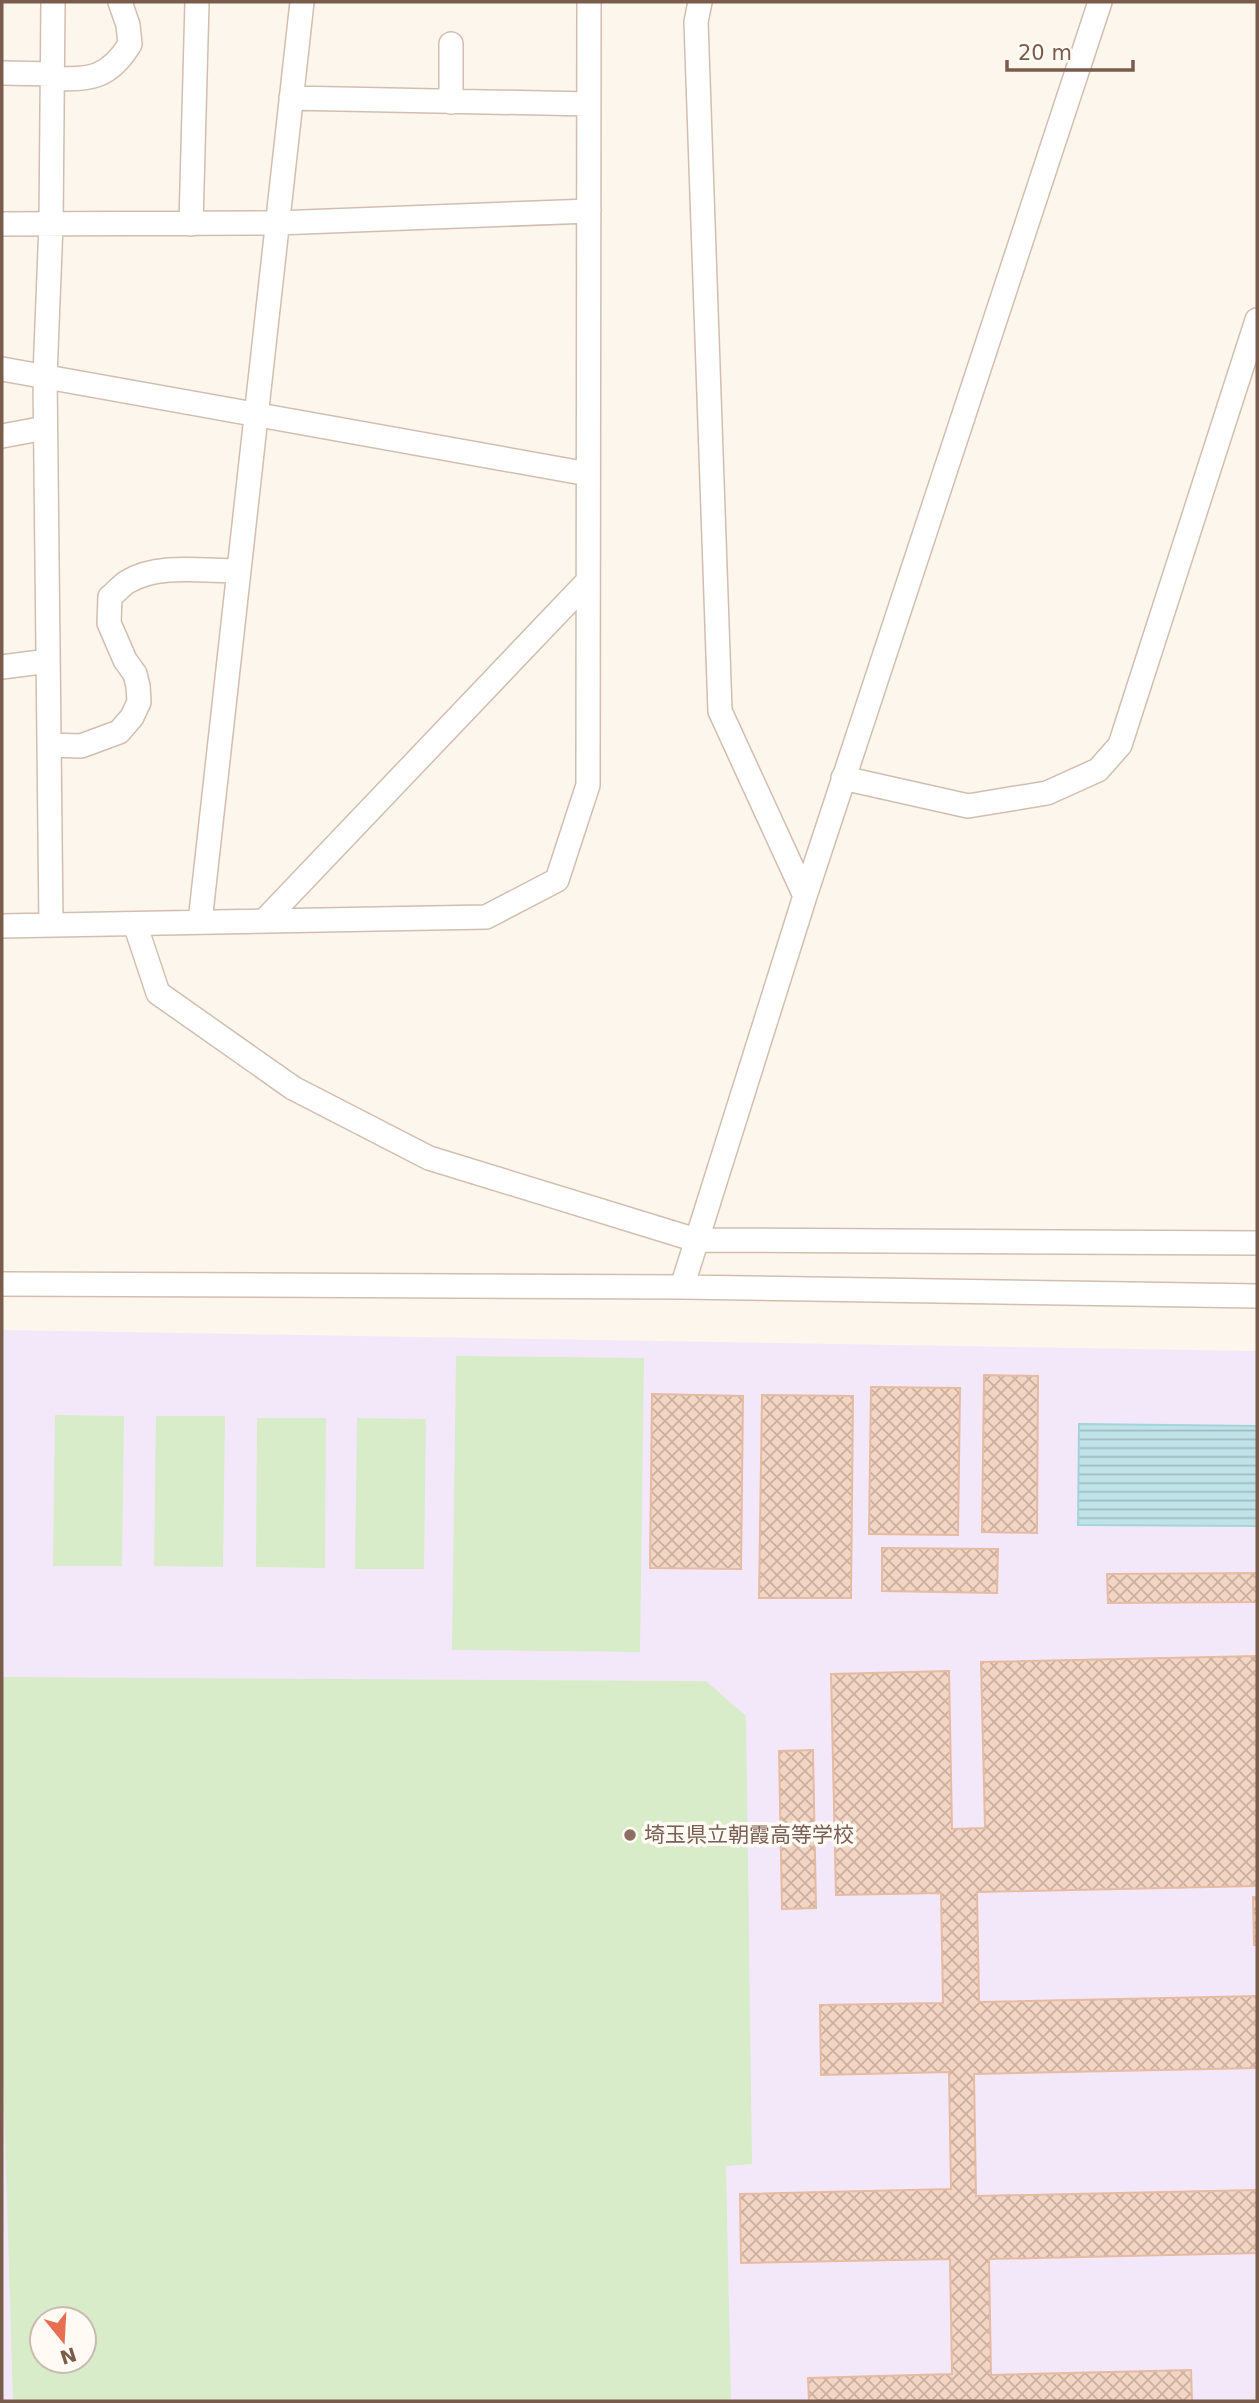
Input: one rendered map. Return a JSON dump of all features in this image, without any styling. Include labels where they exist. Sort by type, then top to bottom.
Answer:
[{"type":"lane","points":[[51,925],[45,376],[51,224],[53,2]]},
{"type":"lane","points":[[2,73],[80,80],[109,69],[122,57],[130,44],[128,25],[120,2]]},
{"type":"lane","points":[[191,224],[197,2]]},
{"type":"lane","points":[[200,922],[302,2]]},
{"type":"lane","points":[[2,926],[486,917],[557,880],[588,785],[589,2]]},
{"type":"lane","points":[[700,2],[696,36],[720,711],[805,896]]},
{"type":"lane","points":[[682,1287],[805,896],[1100,2]]},
{"type":"lane","points":[[451,44],[451,102]]},
{"type":"lane","points":[[291,99],[589,104]]},
{"type":"lane","points":[[2,225],[277,223],[589,211]]},
{"type":"lane","points":[[844,778],[968,806],[1047,793],[1098,770],[1113,754],[1120,745],[1257,320]]},
{"type":"lane","points":[[2,369],[588,474]]},
{"type":"lane","points":[[2,436],[45,428]]},
{"type":"lane","points":[[49,745],[81,746],[119,732],[132,717],[139,702],[135,674],[125,660],[109,623],[110,597],[128,582],[155,573],[176,570],[238,571]]},
{"type":"lane","points":[[264,921],[588,581]]},
{"type":"lane","points":[[2,667],[48,660]]},
{"type":"lane","points":[[135,923],[158,993],[293,1088],[429,1158],[607,1210],[696,1240],[1257,1243]]},
{"type":"lane","points":[[2,1284],[682,1287],[1257,1296]]},
{"type":"shaded area","name":"埼玉県立朝霞高等学校","points":[[2,1330],[1257,1351],[1257,2401],[2,2401]]},
{"type":"green space","points":[[456,1356],[644,1358],[640,1652],[452,1650]]},
{"type":"green space","points":[[55,1415],[124,1416],[122,1566],[53,1566]]},
{"type":"green space","points":[[156,1416],[225,1416],[223,1567],[154,1566]]},
{"type":"green space","points":[[257,1418],[326,1418],[325,1568],[256,1567]]},
{"type":"green space","points":[[357,1418],[426,1419],[424,1569],[355,1569]]},
{"type":"green space","points":[[2,1677],[706,1681],[746,1716],[752,2164],[726,2166],[731,2401],[13,2401],[2,2039]]},
{"type":"water","points":[[1079,1424],[1257,1426],[1257,1526],[1078,1525]]},
{"type":"building","points":[[984,1375],[1038,1376],[1037,1533],[982,1532]]},
{"type":"building","points":[[871,1387],[960,1388],[958,1535],[869,1534]]},
{"type":"building","points":[[652,1394],[743,1396],[741,1569],[650,1568]]},
{"type":"building","points":[[762,1395],[853,1396],[851,1598],[759,1598]]},
{"type":"building","points":[[882,1548],[998,1549],[997,1593],[882,1591]]},
{"type":"building","points":[[1257,1573],[1257,1602],[1108,1603],[1107,1574]]},
{"type":"building","points":[[1257,1656],[1257,1886],[977,1892],[979,2002],[1257,1996],[1257,2068],[974,2074],[976,2196],[1257,2190],[1257,2253],[989,2259],[991,2375],[1191,2370],[1192,2401],[809,2401],[808,2378],[952,2374],[950,2259],[741,2263],[740,2194],[951,2189],[949,2072],[821,2075],[820,2005],[943,2003],[941,1893],[836,1895],[831,1674],[949,1671],[952,1829],[985,1828],[981,1662]]},
{"type":"building","points":[[813,1750],[816,1908],[782,1909],[779,1751]]},
{"type":"building","points":[[1253,1897],[1257,1897],[1257,1945],[1254,1945]]},
{"type":"place","name":"埼玉県立朝霞高等学校","points":[[630,1835]]}]
